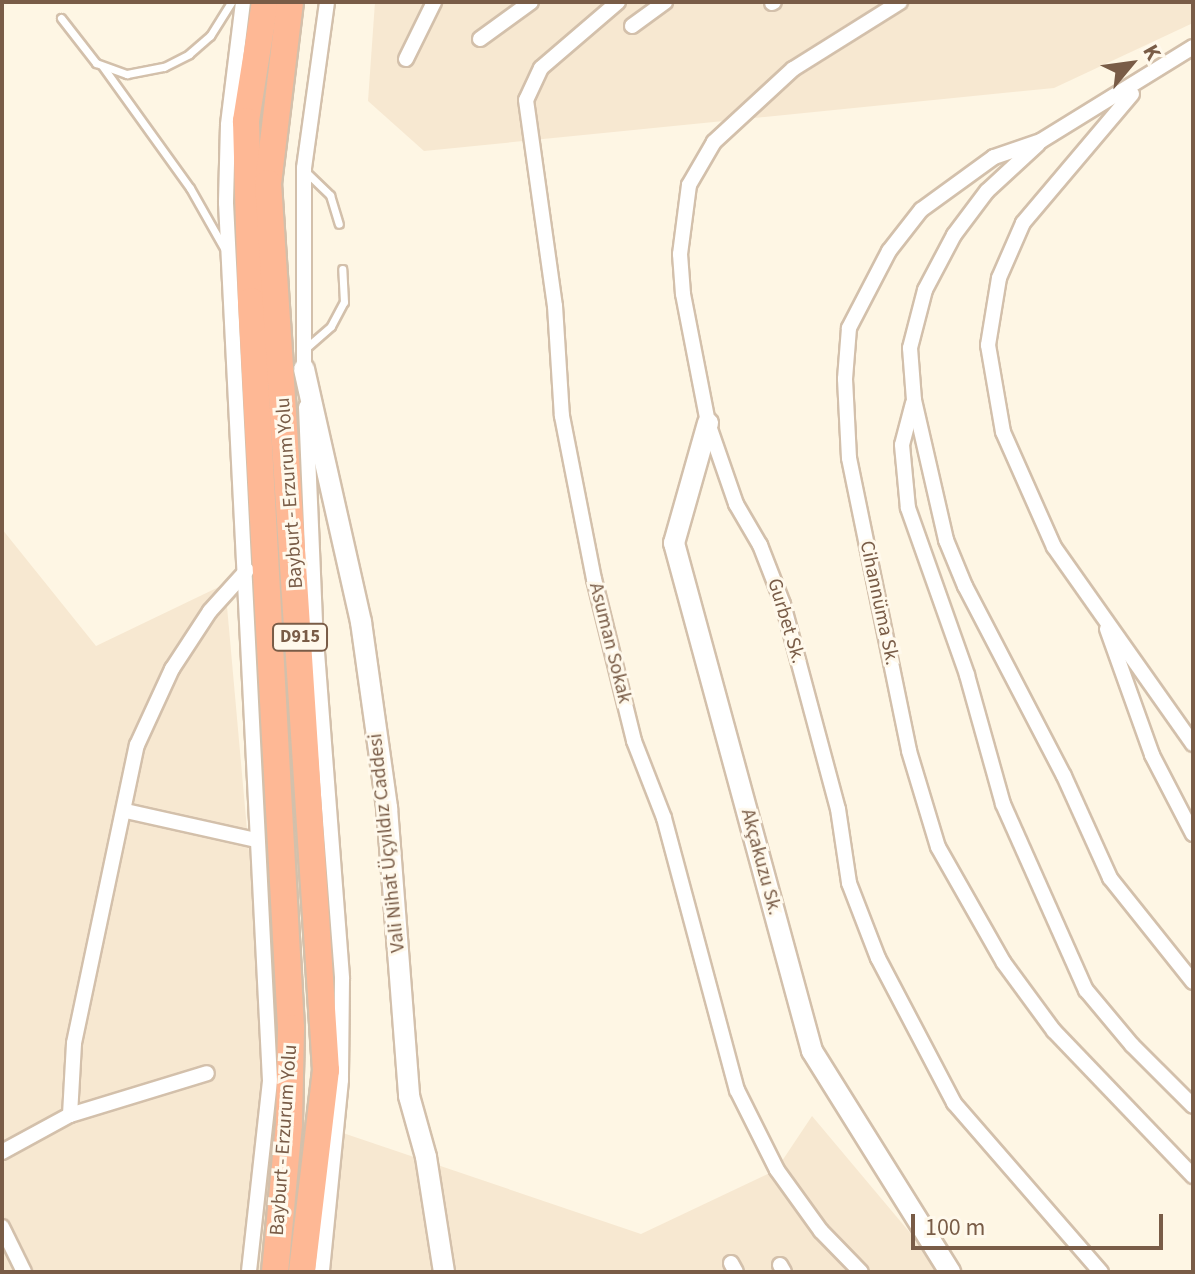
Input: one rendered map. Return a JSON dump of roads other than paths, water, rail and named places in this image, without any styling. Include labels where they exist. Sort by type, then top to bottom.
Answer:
[{"type":"highway","name":"Bayburt - Erzurum Yolu","points":[[265,2],[246,121],[291,1028],[289,1124],[275,1272]]},
{"type":"highway","name":"Bayburt - Erzurum Yolu","points":[[290,2],[268,183],[326,1070],[302,1272]]},
{"type":"main road","name":"Vali Nihat Üçyıldız Caddesi","points":[[304,359],[361,622],[387,808],[409,1096],[426,1157],[444,1272]]},
{"type":"main road","name":"Akçakuzu Sk.","points":[[708,423],[674,543],[812,1051],[950,1272]]},
{"type":"street","points":[[243,2],[228,125],[229,256],[270,1081],[249,1272]]},
{"type":"street","points":[[322,1272],[340,1095],[342,979],[315,626],[304,359],[304,170],[327,2]]},
{"type":"street","points":[[406,59],[434,2]]},
{"type":"street","points":[[480,39],[531,2]]},
{"type":"street","name":"Asuman Sokak","points":[[618,2],[541,68],[526,100],[555,306],[562,416],[594,579],[634,741],[664,818],[737,1090],[777,1170],[821,1231],[861,1272]]},
{"type":"street","points":[[632,26],[665,2]]},
{"type":"street","name":"Gurbet Sk.","points":[[900,2],[793,69],[755,99],[714,142],[689,185],[680,254],[708,423],[736,504],[760,545],[783,604],[838,809],[849,883],[883,971],[954,1103],[1101,1272]]},
{"type":"street","points":[[1193,47],[1140,85],[1023,223],[999,278],[988,345],[1003,432],[1054,547],[1193,744]]},
{"type":"street","name":"Cihannüma Sk.","points":[[1140,85],[1041,141],[994,157],[921,210],[889,251],[849,328],[845,379],[849,458],[909,751],[938,847],[997,952],[1054,1031],[1193,1176]]},
{"type":"street","points":[[1041,141],[987,191],[954,235],[925,290],[910,348],[914,400],[935,500],[965,586],[1064,776],[1110,878],[1193,982]]},
{"type":"street","points":[[914,400],[902,445],[908,508],[967,675],[1003,804],[1086,990],[1132,1045],[1193,1106]]},
{"type":"street","points":[[70,1115],[74,1043],[126,811],[137,745],[172,669],[210,611],[247,570]]},
{"type":"street","points":[[1104,617],[1152,755],[1193,834]]},
{"type":"street","points":[[126,811],[256,840]]},
{"type":"street","points":[[2,1152],[70,1115],[207,1073]]},
{"type":"street","points":[[2,1227],[24,1272]]},
{"type":"lane","points":[[103,67],[127,74],[177,61],[210,36],[231,2]]},
{"type":"lane","points":[[61,18],[103,67],[190,188],[229,256]]},
{"type":"lane","points":[[304,170],[330,195],[339,224]]},
{"type":"lane","points":[[304,359],[331,326],[344,302],[342,269]]}]
